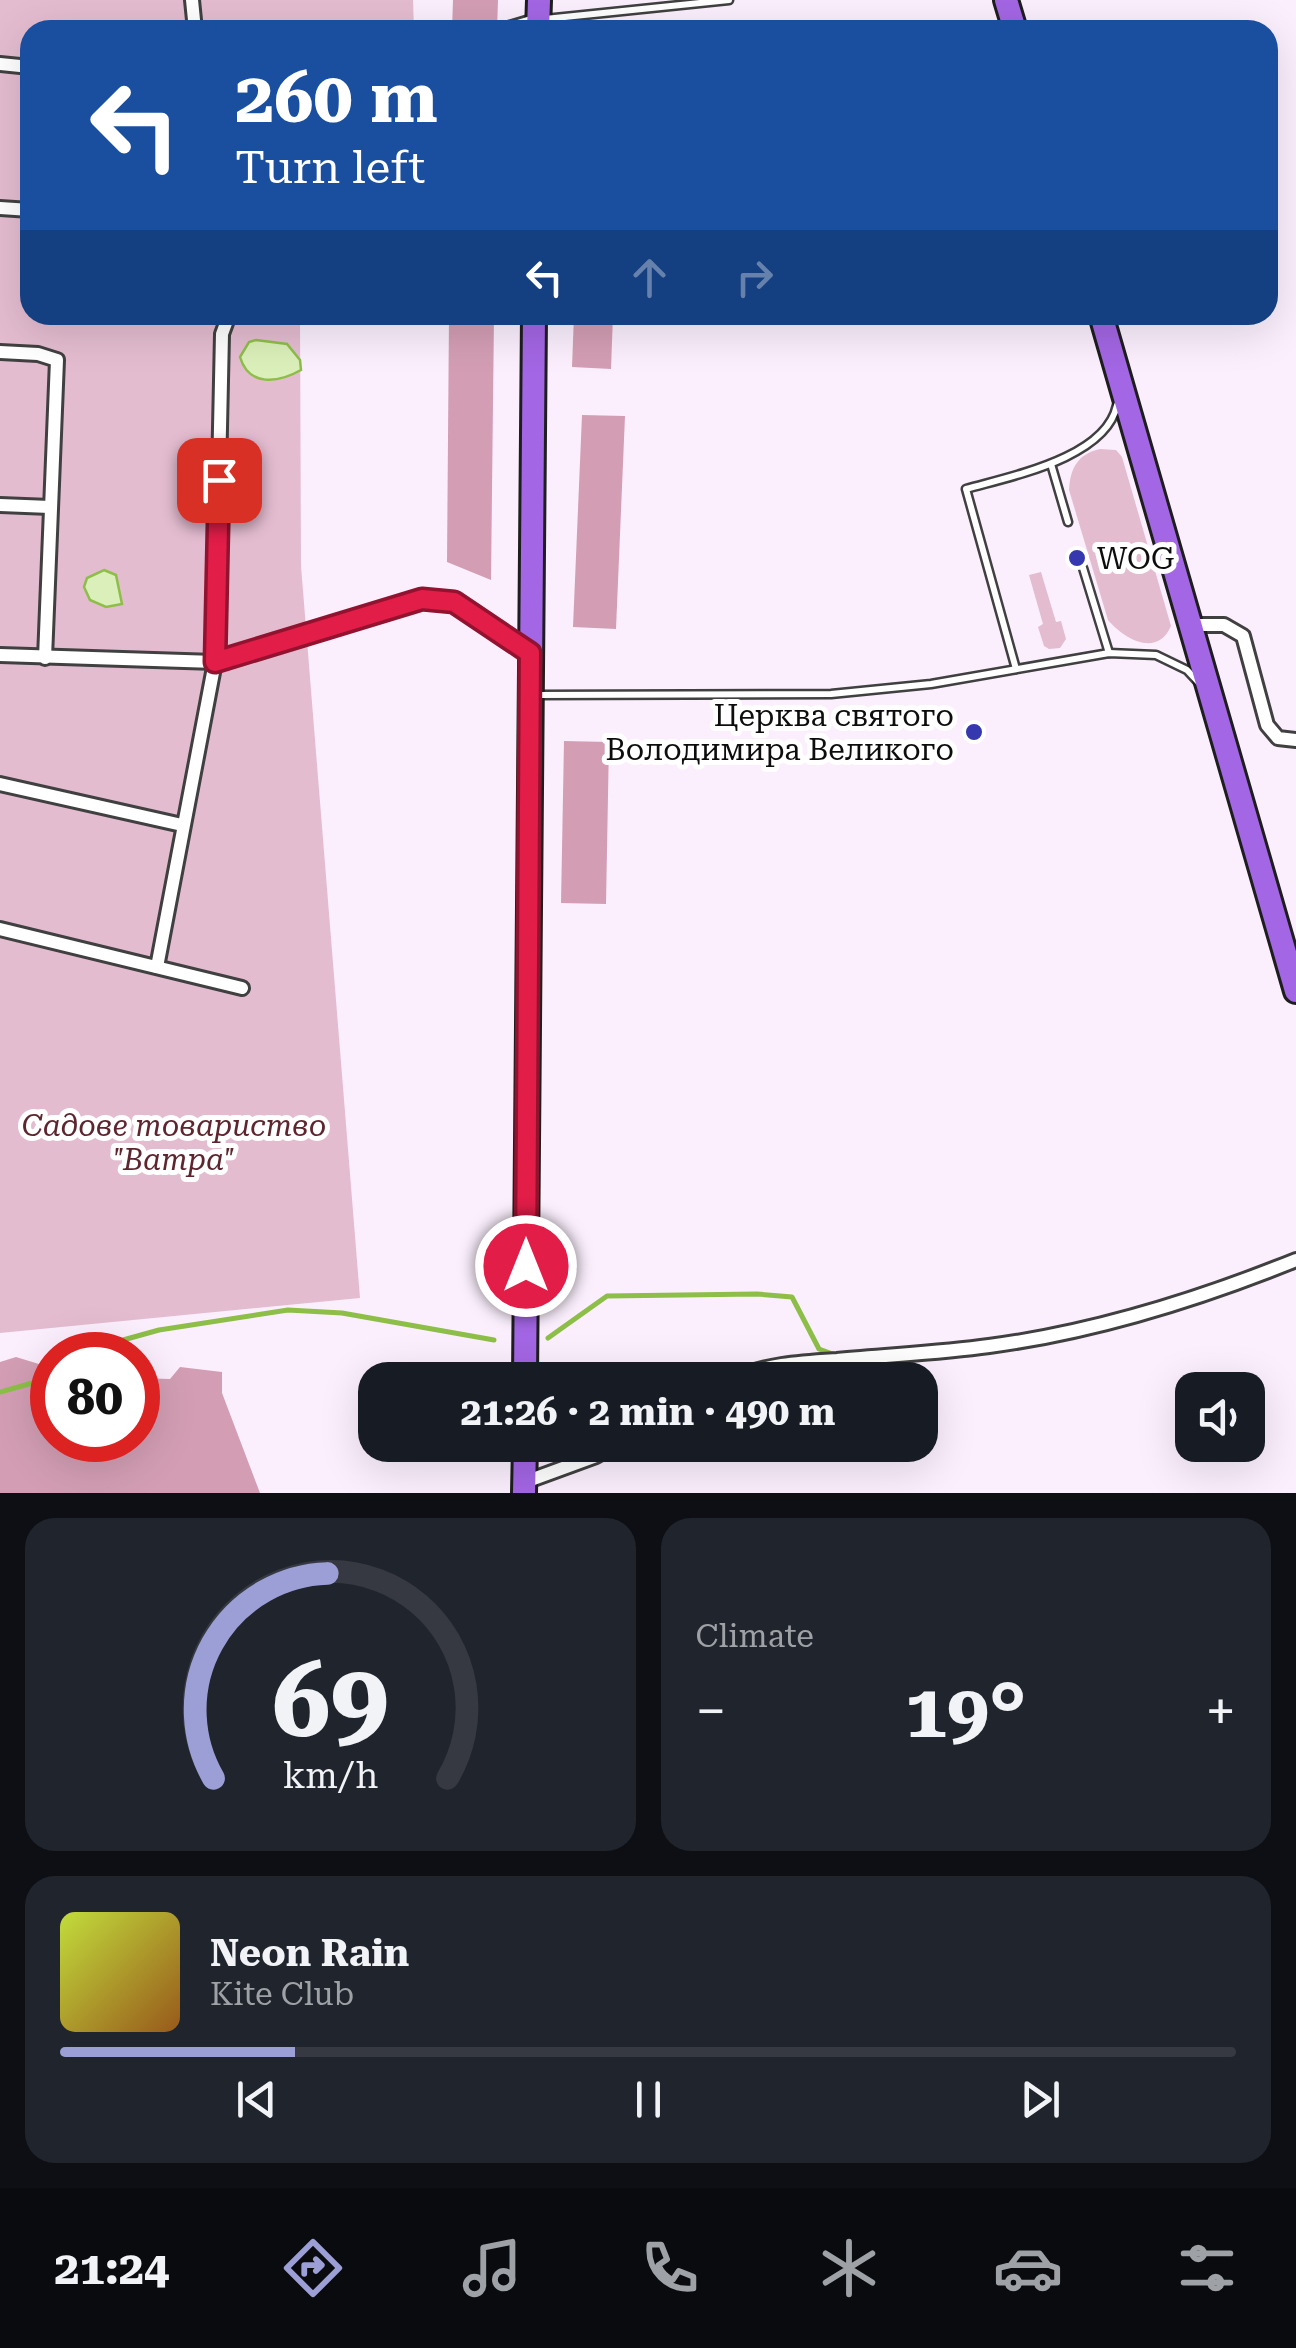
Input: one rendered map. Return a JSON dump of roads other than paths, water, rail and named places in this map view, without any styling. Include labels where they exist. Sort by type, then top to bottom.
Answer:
[{"type":"highway","points":[[525,1362],[534,325]]},
{"type":"highway","points":[[1104,325],[1296,991]]},
{"type":"highway","points":[[524,1487],[525,1462]]},
{"type":"street","points":[[157,967],[215,662],[222,334],[225,325]]},
{"type":"street","points":[[0,352],[38,354],[57,360],[44,658]]},
{"type":"street","points":[[0,504],[50,507]]},
{"type":"street","points":[[0,655],[215,662],[422,599],[454,602],[530,653]]},
{"type":"street","points":[[1192,625],[1224,625],[1243,636],[1270,732],[1278,738],[1296,740]]},
{"type":"street","points":[[0,784],[182,825]]},
{"type":"street","points":[[0,929],[242,988]]},
{"type":"street","points":[[810,1362],[990,1346],[1138,1316],[1226,1288],[1296,1260]]},
{"type":"street","points":[[524,1487],[578,1462]]},
{"type":"lane","points":[[538,17],[728,0]]},
{"type":"lane","points":[[1016,670],[966,489],[1051,464],[1108,429],[1122,384]]},
{"type":"lane","points":[[1051,464],[1068,522]]},
{"type":"lane","points":[[1083,568],[1109,653]]},
{"type":"lane","points":[[528,695],[831,694],[932,684],[1109,653],[1156,655],[1187,670],[1213,698]]},
{"type":"waterway","points":[[548,1338],[607,1296],[757,1294],[792,1297],[819,1349],[838,1356]]},
{"type":"waterway","points":[[152,1332],[288,1310],[342,1313],[494,1340]]},
{"type":"waterway","points":[[0,1392],[30,1384]]},
{"type":"place","name":"WOG","points":[[1077,558]]},
{"type":"place","name":"Церква святого Володимира Великого","points":[[974,732]]},
{"type":"park label","name":"Садове товариство \"Ватра\"","points":[[174,1142]]}]
